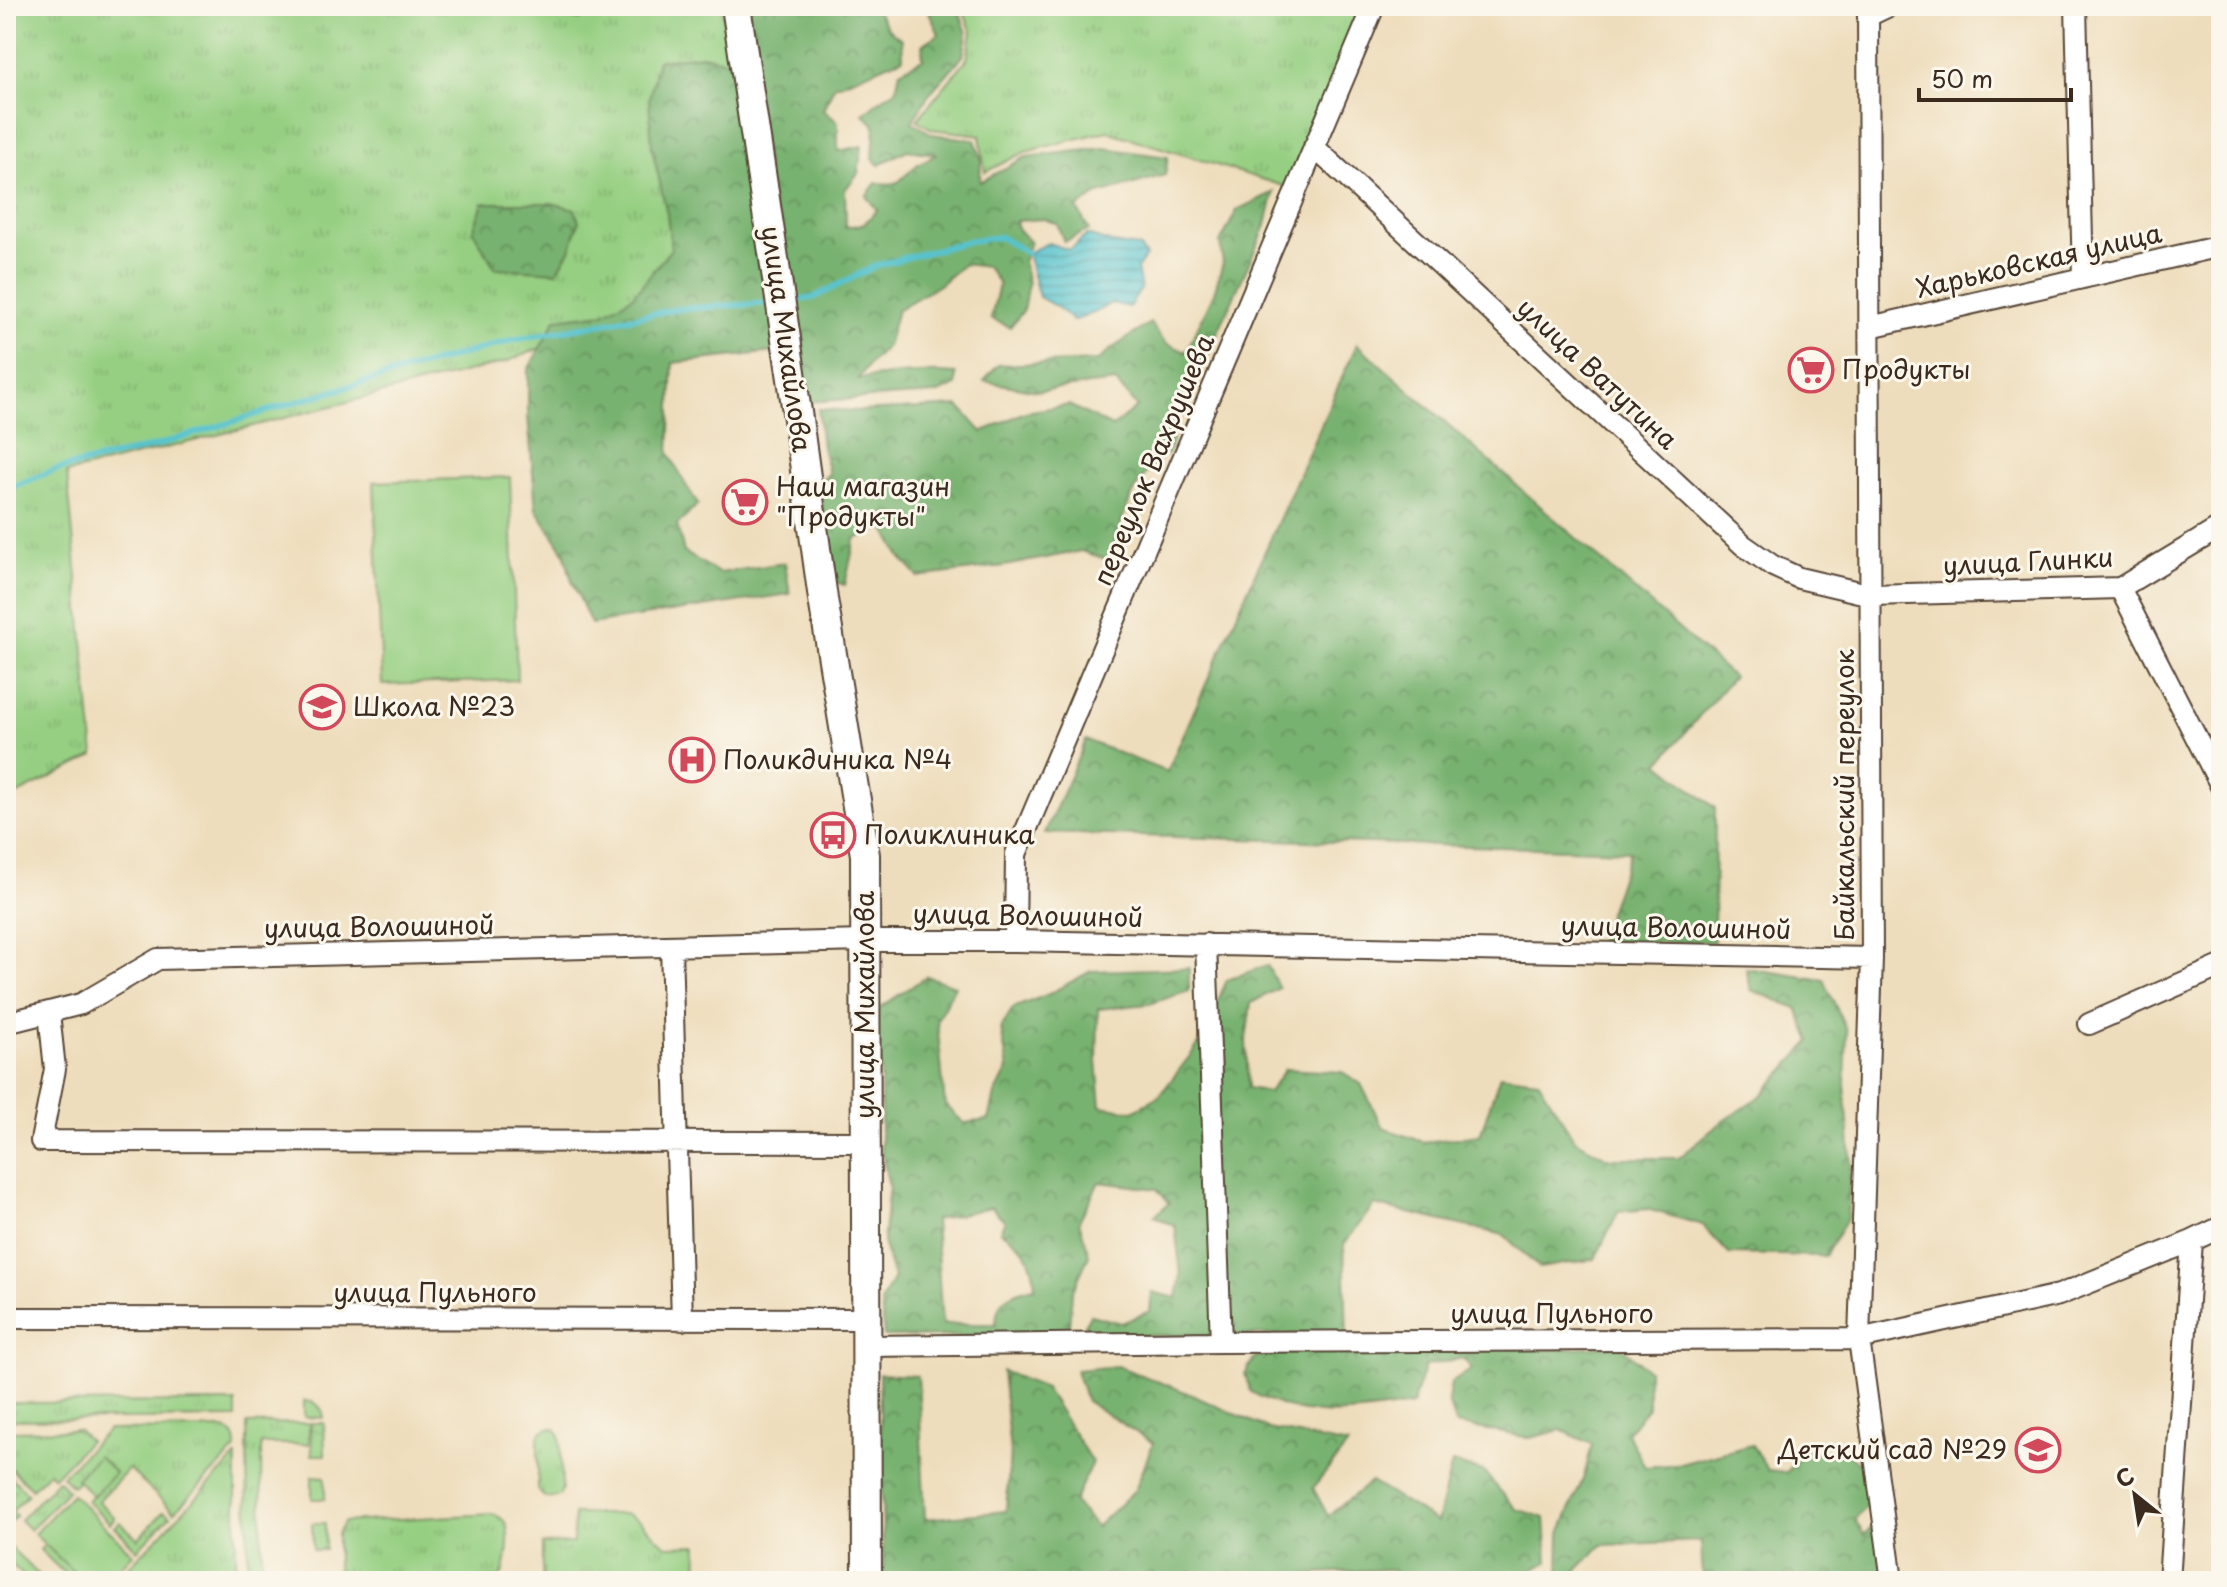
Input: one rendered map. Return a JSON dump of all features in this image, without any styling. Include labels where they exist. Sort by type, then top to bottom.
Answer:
[{"type":"street","name":"улица Михайлова","points":[[736,6],[823,599],[865,855],[867,1581]]},
{"type":"street","name":"переулок Вахрушева","points":[[1015,941],[1016,854],[1374,6]]},
{"type":"street","points":[[1868,11],[1889,6]]},
{"type":"street","points":[[2076,6],[2083,278]]},
{"type":"street","name":"Байкальский переулок","points":[[1868,11],[1872,958],[1859,1339],[1892,1581]]},
{"type":"street","name":"улица Ватутина","points":[[1314,147],[1743,545],[1773,566],[1799,578],[1871,595]]},
{"type":"street","name":"Харьковская улица","points":[[1870,327],[2221,246]]},
{"type":"street","name":"улица Глинки","points":[[1871,595],[2120,588],[2221,527]]},
{"type":"street","points":[[2120,588],[2221,786]]},
{"type":"street","name":"улица Волошиной","points":[[6,1023],[81,1004],[158,959],[865,941],[1206,944],[1872,958]]},
{"type":"street","points":[[1206,944],[1221,1342]]},
{"type":"street","points":[[671,946],[682,1320]]},
{"type":"street","points":[[2089,1024],[2221,966]]},
{"type":"street","points":[[49,1013],[55,1069],[41,1141],[865,1142]]},
{"type":"street","name":"улица Пульного","points":[[6,1318],[682,1320],[865,1333],[1221,1342],[1859,1339],[2059,1295],[2221,1227]]},
{"type":"street","points":[[2169,1581],[2192,1241]]},
{"type":"green space","points":[[6,6],[721,6],[768,255],[506,362],[67,473],[94,756],[6,800]]},
{"type":"green space","points":[[508,6],[594,6],[580,20]]},
{"type":"green space","points":[[740,6],[880,6],[875,8],[888,29],[902,39],[903,58],[834,86],[823,110],[838,122],[838,151],[862,146],[858,173],[845,190],[846,227],[864,224],[877,210],[866,196],[876,183],[896,184],[918,164],[937,154],[907,150],[879,165],[873,159],[875,125],[863,114],[896,90],[900,71],[923,59],[922,45],[939,34],[926,6],[957,6],[967,33],[963,56],[929,94],[912,122],[932,134],[975,140],[981,158],[980,182],[1026,157],[1104,148],[1168,157],[1165,175],[1096,195],[1077,208],[1089,230],[1064,242],[1057,224],[1044,219],[1016,221],[1018,230],[1030,242],[1023,262],[1028,283],[1023,311],[1010,327],[991,319],[999,284],[987,267],[964,264],[939,285],[897,310],[887,346],[858,379],[907,374],[956,374],[956,386],[935,394],[805,402]]},
{"type":"green space","points":[[961,6],[1363,6],[1287,187],[1107,131],[1025,152],[985,172],[980,135],[932,129],[917,120],[967,59],[972,32]]},
{"type":"green space","points":[[702,55],[732,62],[782,351],[673,363],[669,453],[698,504],[677,525],[684,552],[719,573],[785,563],[790,594],[591,624],[572,581],[564,552],[536,509],[528,416],[528,370],[556,319],[604,313],[633,296],[671,249],[667,214],[652,148],[649,99],[658,60]]},
{"type":"green space","points":[[1274,192],[1265,228],[1176,424],[1169,453],[1146,473],[1137,486],[1109,560],[1081,551],[1004,566],[918,577],[900,557],[884,527],[855,539],[845,585],[832,581],[819,481],[829,474],[818,409],[859,411],[959,406],[982,432],[1025,412],[1069,405],[1112,427],[1137,407],[1116,382],[1037,391],[984,381],[998,365],[1098,361],[1150,323],[1166,343],[1186,352],[1214,293],[1223,263],[1220,243],[1237,210]]},
{"type":"green space","points":[[483,203],[552,203],[575,209],[579,222],[570,250],[557,272],[495,268],[473,231]]},
{"type":"green space","points":[[1357,344],[1733,677],[1659,763],[1715,808],[1714,942],[1599,942],[1630,851],[1045,833],[1086,740],[1167,772]]},
{"type":"green space","points":[[510,477],[517,680],[382,685],[374,482]]},
{"type":"green space","points":[[1267,965],[1279,988],[1251,1003],[1246,1040],[1248,1088],[1269,1092],[1285,1069],[1342,1072],[1361,1084],[1383,1128],[1424,1142],[1480,1135],[1500,1075],[1538,1080],[1574,1139],[1608,1158],[1679,1158],[1714,1128],[1762,1095],[1811,1041],[1797,1008],[1751,990],[1746,968],[1824,980],[1847,1032],[1845,1084],[1851,1159],[1847,1219],[1825,1256],[1729,1254],[1702,1225],[1647,1209],[1618,1212],[1595,1259],[1539,1268],[1504,1235],[1374,1205],[1344,1244],[1347,1334],[1097,1336],[1084,1325],[1090,1315],[1122,1323],[1150,1311],[1152,1292],[1177,1298],[1181,1275],[1175,1226],[1154,1216],[1169,1203],[1157,1189],[1099,1182],[1079,1221],[1089,1255],[1072,1293],[1068,1335],[884,1337],[881,1302],[894,1278],[883,1242],[889,1186],[881,1149],[881,1071],[872,1013],[927,976],[955,986],[937,1020],[945,1105],[964,1123],[989,1120],[995,1094],[1008,1069],[1001,1028],[1013,1008],[1049,994],[1091,971],[1189,968],[1189,991],[1149,1004],[1098,1009],[1097,1061],[1101,1106],[1133,1111],[1159,1096],[1199,1044],[1227,980]],"holes":[[[991,1207],[1005,1221],[1000,1231],[1015,1241],[1026,1254],[1035,1287],[1006,1297],[999,1307],[996,1324],[942,1324],[935,1220]]]},
{"type":"green space","points":[[1430,1342],[1546,1350],[1619,1345],[1648,1370],[1648,1407],[1627,1433],[1645,1467],[1680,1464],[1752,1445],[1768,1471],[1786,1473],[1805,1451],[1849,1455],[1858,1463],[1877,1458],[1883,1486],[1855,1520],[1864,1535],[1880,1520],[1888,1560],[1876,1581],[1703,1581],[1701,1541],[1602,1545],[1576,1571],[1576,1581],[1559,1581],[1560,1533],[1584,1477],[1592,1444],[1561,1430],[1530,1438],[1455,1424],[1448,1401],[1451,1383],[1472,1369],[1463,1358],[1425,1366],[1412,1405],[1349,1413],[1310,1412],[1271,1402],[1251,1392],[1245,1374],[1255,1357],[1346,1345]]},
{"type":"green space","points":[[1117,1366],[1269,1429],[1348,1445],[1313,1488],[1328,1516],[1371,1482],[1437,1522],[1452,1463],[1483,1471],[1516,1509],[1545,1518],[1548,1562],[1511,1581],[1403,1581],[1392,1569],[1318,1573],[1310,1581],[884,1581],[879,1374],[918,1376],[925,1519],[1006,1511],[1010,1452],[1002,1371],[1045,1388],[1092,1462],[1074,1502],[1096,1527],[1135,1490],[1153,1443],[1086,1401],[1076,1370]]},
{"type":"green space","points":[[304,1401],[318,1405],[324,1418],[304,1417]]},
{"type":"green space","points":[[236,1402],[236,1418],[6,1420],[6,1403]]},
{"type":"green space","points":[[309,1423],[309,1444],[261,1444],[262,1581],[248,1581],[247,1424]]},
{"type":"green space","points":[[311,1423],[324,1423],[325,1455],[312,1455]]},
{"type":"green space","points":[[225,1429],[234,1437],[236,1449],[174,1512],[129,1469],[98,1501],[115,1518],[110,1523],[87,1501],[115,1472],[98,1456],[72,1486],[62,1476],[108,1430]]},
{"type":"green space","points":[[556,1429],[560,1436],[562,1488],[560,1495],[553,1498],[545,1497],[538,1489],[538,1438],[542,1431]]},
{"type":"green space","points":[[78,1430],[89,1441],[54,1477],[49,1472],[32,1489],[6,1464],[6,1431]]},
{"type":"green space","points":[[98,1456],[115,1473],[93,1496],[76,1479]]},
{"type":"green space","points":[[236,1457],[236,1581],[114,1581],[126,1570]]},
{"type":"green space","points":[[6,1472],[28,1494],[12,1511],[16,1516],[6,1526]]},
{"type":"green space","points":[[312,1476],[325,1477],[325,1499],[312,1499]]},
{"type":"green space","points":[[58,1480],[68,1490],[30,1530],[20,1520]]},
{"type":"green space","points":[[72,1494],[133,1554],[107,1581],[83,1581],[34,1534]]},
{"type":"green space","points":[[164,1511],[170,1516],[137,1550],[115,1527],[120,1522],[138,1539]]},
{"type":"green space","points":[[493,1514],[504,1521],[508,1533],[506,1559],[499,1578],[447,1581],[337,1579],[337,1534],[344,1522]]},
{"type":"green space","points":[[574,1514],[627,1514],[641,1522],[666,1546],[698,1545],[697,1581],[542,1581],[542,1544],[573,1543]]},
{"type":"green space","points":[[312,1523],[325,1523],[325,1550],[313,1550]]},
{"type":"green space","points":[[45,1544],[83,1581],[72,1581],[40,1550]]},
{"type":"green space","points":[[6,1546],[45,1581],[29,1581],[6,1559]]},
{"type":"water","points":[[1087,235],[1139,247],[1146,256],[1137,269],[1141,289],[1129,307],[1111,303],[1073,321],[1039,297],[1027,253],[1048,243],[1070,250]]},
{"type":"waterway","points":[[787,301],[813,298],[875,266],[969,241],[1000,237],[1027,253]]},
{"type":"waterway","points":[[6,489],[55,470],[152,447],[302,400],[513,340],[678,309],[772,303]]},
{"type":"place","name":"Продукты","points":[[1811,370]]},
{"type":"place","name":"Наш магазин \"Продукты\"","points":[[745,502]]},
{"type":"place","name":"Школа №23","points":[[322,707]]},
{"type":"place","name":"Поликдиника №4","points":[[692,760]]},
{"type":"place","name":"Поликлиника","points":[[833,835]]},
{"type":"place","name":"Детский сад №29","points":[[2038,1450]]}]
